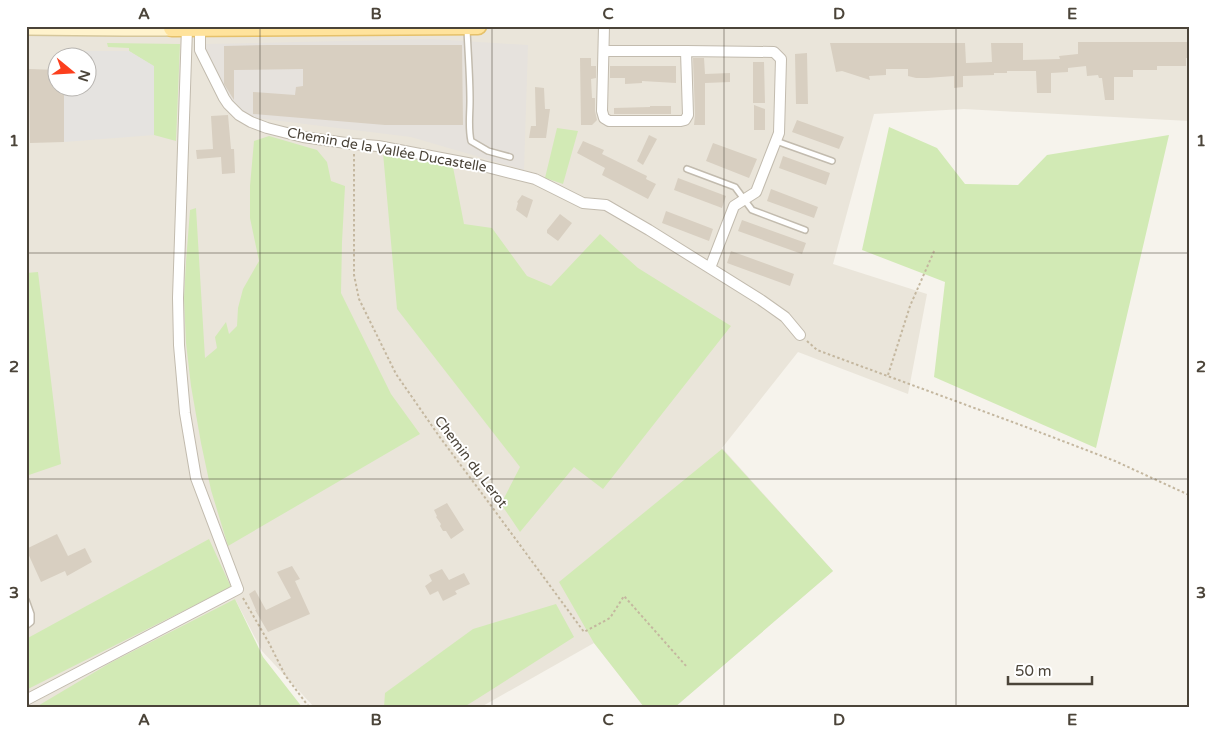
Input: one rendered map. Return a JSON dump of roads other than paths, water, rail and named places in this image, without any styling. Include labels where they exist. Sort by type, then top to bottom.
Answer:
[{"type":"main road","points":[[26,27],[478,26]]},
{"type":"street","points":[[604,26],[602,112],[604,118],[609,121],[685,120],[688,115],[686,51]]},
{"type":"street","points":[[26,700],[238,589],[196,478],[183,393],[178,298],[183,27]]},
{"type":"street","name":"Chemin de la Vallée Ducastelle","points":[[183,27],[200,50],[228,104],[239,115],[251,122],[303,137],[378,146],[484,166],[535,179],[583,203],[606,205],[762,300],[785,317],[800,335]]},
{"type":"street","points":[[604,51],[774,52],[781,59],[779,133],[756,192],[734,206],[710,268]]},
{"type":"lane","points":[[466,26],[470,87],[470,141],[488,151],[510,157]]},
{"type":"lane","points":[[776,141],[832,162]]},
{"type":"lane","points":[[687,169],[734,188],[745,199],[752,210],[806,230]]},
{"type":"lane","points":[[26,600],[32,618],[31,622],[26,626]]}]
